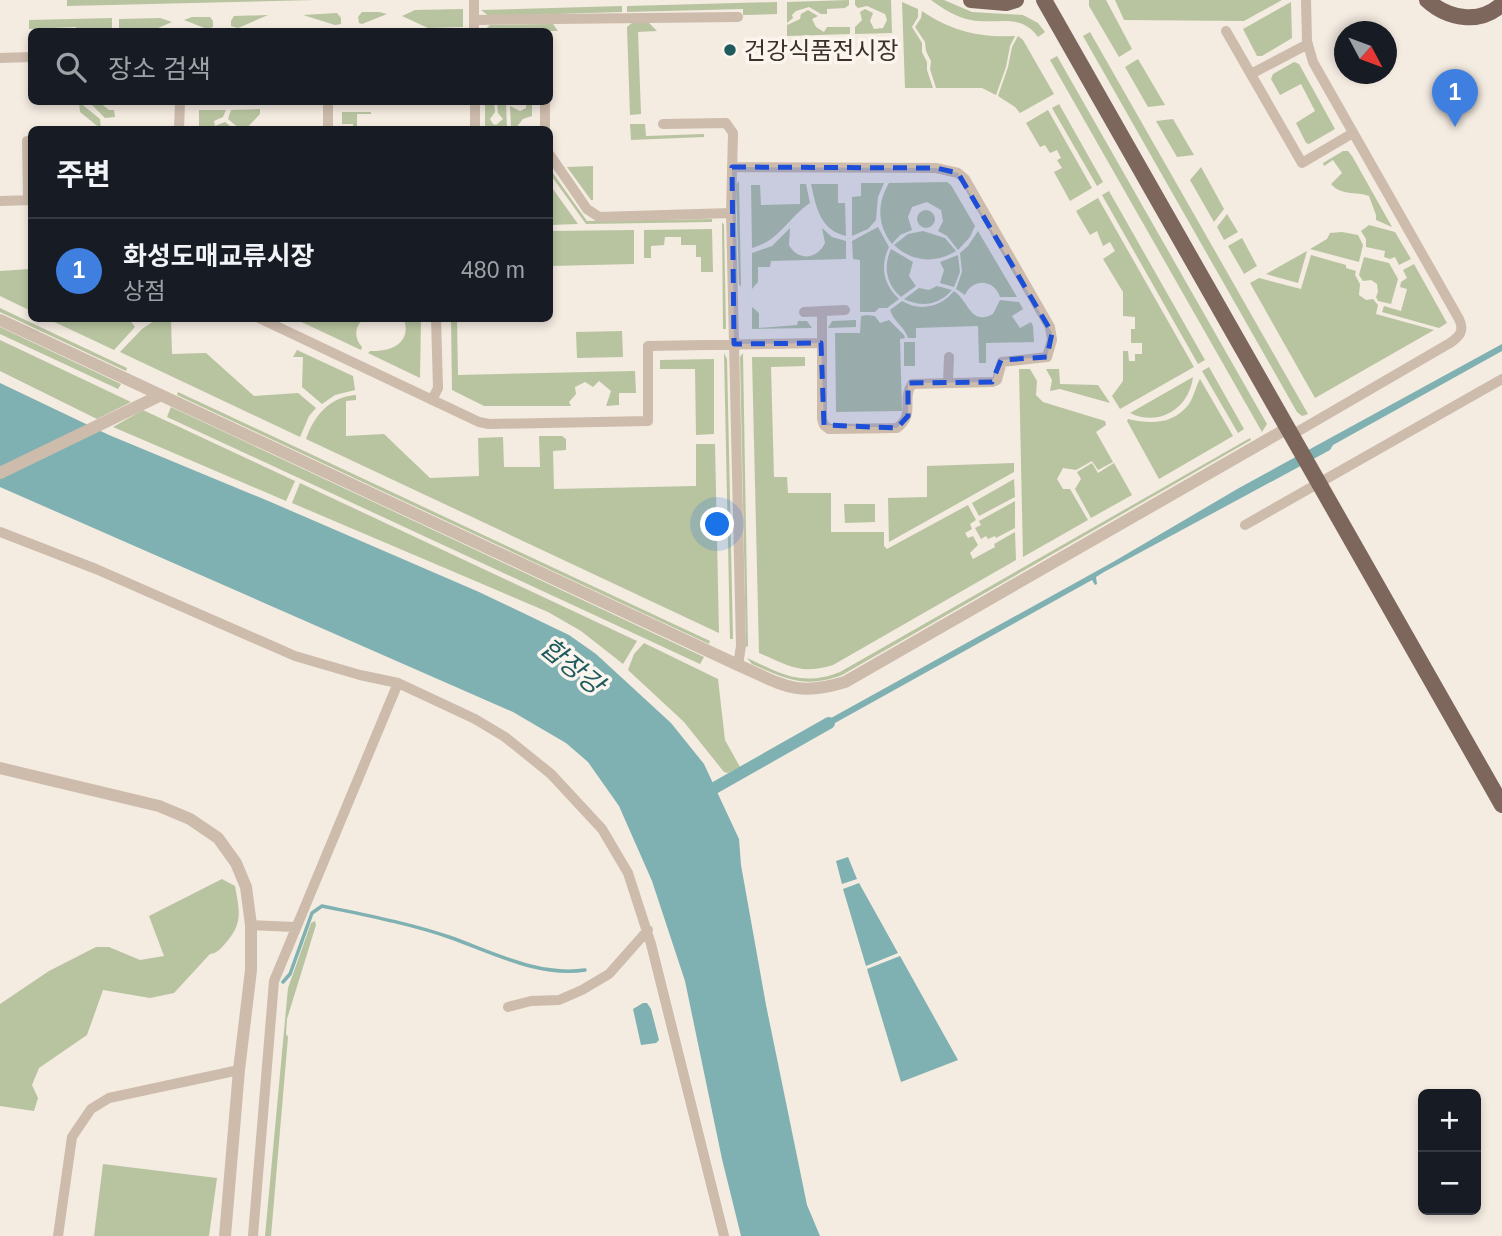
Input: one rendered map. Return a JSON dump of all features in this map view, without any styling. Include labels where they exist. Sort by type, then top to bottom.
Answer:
[{"type":"main road","points":[[971,0],[1006,3],[1016,0]]},
{"type":"main road","points":[[1044,0],[1502,805]]},
{"type":"main road","points":[[1427,0],[1445,13],[1468,18],[1488,14],[1502,4]]},
{"type":"street","points":[[474,0],[474,26],[738,17]]},
{"type":"street","points":[[0,320],[738,665],[786,686],[805,690],[825,688],[845,682],[1288,432],[1450,344],[1460,334],[1462,329],[1459,319],[1313,62],[1308,44],[1306,0]]},
{"type":"street","points":[[1226,32],[1302,163],[1353,133]]},
{"type":"street","points":[[1251,74],[1308,44]]},
{"type":"street","points":[[0,58],[28,57]]},
{"type":"street","points":[[180,105],[180,126]]},
{"type":"street","points":[[328,105],[328,126]]},
{"type":"street","points":[[475,105],[475,126]]},
{"type":"street","points":[[545,105],[545,126]]},
{"type":"street","points":[[663,124],[726,123],[733,133],[731,213],[741,646],[738,665]]},
{"type":"street","points":[[27,141],[28,161]]},
{"type":"street","points":[[553,159],[587,209],[599,217],[731,213]]},
{"type":"street","points":[[732,167],[936,168],[958,173],[965,179],[1050,327],[1050,354],[1047,357],[1002,362],[996,380],[992,382],[912,384],[908,390],[908,416],[897,428],[828,429],[822,419],[822,311]]},
{"type":"street","points":[[0,201],[28,200]]},
{"type":"street","points":[[804,312],[845,310]]},
{"type":"street","points":[[267,322],[479,422],[489,424],[648,421],[648,346],[821,343]]},
{"type":"street","points":[[432,400],[438,388],[436,322]]},
{"type":"street","points":[[948,382],[949,357]]},
{"type":"street","points":[[1245,526],[1502,379]]},
{"type":"street","points":[[0,474],[161,395]]},
{"type":"street","points":[[0,532],[96,569],[295,656],[359,675],[398,683],[475,719],[522,750],[551,774],[602,829],[628,873],[648,930],[724,1236]]},
{"type":"street","points":[[253,1236],[274,981],[398,683]]},
{"type":"street","points":[[0,768],[159,806],[190,819],[218,838],[236,863],[246,887],[251,925],[251,970],[239,1070],[225,1236]]},
{"type":"street","points":[[251,925],[295,927]]},
{"type":"street","points":[[508,1007],[531,1001],[559,1000],[582,990],[609,974],[648,930]]},
{"type":"street","points":[[58,1236],[72,1137],[91,1109],[109,1098],[239,1070]]},
{"type":"highlighted area","points":[[732,167],[936,168],[958,173],[1052,333],[1047,357],[1001,360],[992,382],[908,383],[908,416],[897,428],[824,425],[821,343],[734,344]]},
{"type":"green space","points":[[67,0],[316,0],[67,6]]},
{"type":"green space","points":[[849,0],[849,5],[845,8],[827,9],[827,14],[821,14],[809,7],[796,11],[787,23],[787,2]]},
{"type":"green space","points":[[855,0],[891,0],[892,33],[855,34],[855,27],[862,20],[860,12],[865,9],[873,13],[870,21],[874,29],[883,28],[887,20],[885,14],[867,6],[858,8]]},
{"type":"green space","points":[[931,0],[944,0],[972,12],[1023,15],[1038,23],[1045,32],[1038,37],[1024,24],[1016,22],[965,19]]},
{"type":"green space","points":[[1089,0],[1106,0],[1132,49],[1119,57],[1089,6]]},
{"type":"green space","points":[[1115,0],[1282,0],[1244,21],[1124,20]]},
{"type":"green space","points":[[777,2],[777,14],[743,15],[743,9],[627,12],[627,6]]},
{"type":"green space","points":[[902,2],[918,9],[918,17],[912,27],[922,43],[922,52],[933,88],[905,88]]},
{"type":"green space","points":[[1291,2],[1292,38],[1262,56],[1257,56],[1243,29]]},
{"type":"green space","points":[[622,6],[622,12],[489,16],[481,10]]},
{"type":"green space","points":[[463,9],[463,27],[428,28],[402,16],[415,10]]},
{"type":"green space","points":[[808,10],[818,16],[812,19],[816,27],[824,32],[827,27],[850,27],[850,34],[787,36],[787,25],[800,19],[801,14]]},
{"type":"green space","points":[[922,11],[944,24],[966,32],[1015,36],[996,95],[982,88],[936,88],[925,42],[915,27]]},
{"type":"green space","points":[[362,12],[387,14],[362,24],[359,23],[358,17]]},
{"type":"green space","points":[[337,13],[341,24],[335,25],[303,15]]},
{"type":"green space","points":[[268,15],[238,28],[231,26],[234,16]]},
{"type":"green space","points":[[210,17],[213,27],[204,28],[184,20]]},
{"type":"green space","points":[[112,18],[112,28],[29,28],[29,20]]},
{"type":"green space","points":[[160,18],[172,22],[158,28],[119,28],[119,19]]},
{"type":"green space","points":[[632,23],[649,23],[657,31],[638,32],[641,114],[630,115],[627,27]]},
{"type":"green space","points":[[553,24],[558,31],[553,31],[553,28],[486,28],[490,25]]},
{"type":"green space","points":[[1090,32],[1308,414],[1302,416],[1297,412],[1083,36]]},
{"type":"green space","points":[[1018,36],[1023,40],[1054,94],[1020,113],[998,96],[1012,47]]},
{"type":"green space","points":[[1057,56],[1267,424],[1262,432],[1050,60]]},
{"type":"green space","points":[[1138,59],[1165,105],[1148,107],[1125,67]]},
{"type":"green space","points":[[1294,62],[1299,64],[1335,129],[1309,144],[1296,123],[1315,111],[1301,84],[1280,95],[1271,79],[1273,74]]},
{"type":"green space","points":[[1059,104],[1103,182],[1097,186],[1052,108]]},
{"type":"green space","points":[[79,105],[83,105],[100,119],[101,126],[97,126],[80,112]]},
{"type":"green space","points":[[92,105],[103,105],[114,110],[115,117],[105,118]]},
{"type":"green space","points":[[485,105],[494,105],[495,112],[490,119],[496,125],[503,119],[498,113],[497,105],[506,105],[507,126],[485,126]]},
{"type":"green space","points":[[526,105],[532,105],[532,116],[523,119],[517,126],[511,126],[510,106],[520,111],[526,108]]},
{"type":"green space","points":[[260,109],[260,114],[249,126],[236,126],[228,119],[231,110]]},
{"type":"green space","points":[[199,110],[226,110],[223,117],[214,121],[215,126],[199,126]]},
{"type":"green space","points":[[1048,110],[1092,188],[1070,201],[1054,172],[1062,168],[1057,160],[1061,158],[1057,150],[1050,153],[1045,145],[1040,147],[1026,123]]},
{"type":"green space","points":[[342,112],[371,112],[357,114],[357,126],[342,124]]},
{"type":"green space","points":[[1173,119],[1194,155],[1177,157],[1156,121]]},
{"type":"green space","points":[[630,124],[645,124],[646,136],[704,134],[704,137],[631,140]]},
{"type":"green space","points":[[1343,151],[1348,151],[1352,156],[1392,227],[1376,220],[1369,196],[1344,192],[1331,184],[1342,173],[1333,160],[1324,166],[1323,163]]},
{"type":"green space","points":[[593,166],[593,200],[591,200],[567,167]]},
{"type":"green space","points":[[1201,167],[1224,209],[1214,222],[1190,180]]},
{"type":"green space","points":[[553,173],[587,221],[712,219],[712,222],[586,224],[553,178]]},
{"type":"green space","points":[[739,181],[741,287],[736,185]]},
{"type":"green space","points":[[947,182],[975,226],[970,237],[958,250],[947,236],[938,231],[943,221],[941,210],[927,202],[912,207],[908,217],[912,230],[900,235],[892,244],[880,214],[882,198],[889,183]]},
{"type":"green space","points":[[861,183],[884,183],[878,197],[876,220],[868,229],[852,236],[852,197],[861,196]]},
{"type":"green space","points":[[800,184],[806,184],[810,203],[776,235],[752,248],[751,185],[760,185],[761,205],[800,204]]},
{"type":"green space","points":[[811,184],[838,184],[838,203],[845,203],[846,236],[830,229],[825,223],[817,209]]},
{"type":"green space","points":[[553,189],[578,224],[553,225]]},
{"type":"green space","points":[[1109,191],[1205,360],[1198,364],[1102,195]]},
{"type":"green space","points":[[1098,198],[1194,367],[1120,409],[1112,396],[1123,381],[1123,351],[1128,351],[1129,361],[1135,361],[1135,354],[1142,354],[1142,343],[1131,343],[1131,329],[1135,329],[1135,317],[1123,316],[1123,292],[1103,259],[1115,251],[1110,242],[1103,246],[1097,231],[1090,235],[1076,211]]},
{"type":"green space","points":[[926,210],[932,213],[935,219],[932,225],[926,228],[920,225],[917,219],[920,213]]},
{"type":"green space","points":[[1227,214],[1238,232],[1224,240],[1217,227]]},
{"type":"green space","points":[[722,222],[724,225],[726,329],[723,329]]},
{"type":"green space","points":[[1369,225],[1395,232],[1411,259],[1399,265],[1395,257],[1384,257],[1385,251],[1366,247],[1366,239],[1361,231]]},
{"type":"green space","points":[[878,227],[889,247],[884,268],[886,281],[899,299],[887,308],[879,308],[875,312],[860,312],[860,260],[853,259],[852,241]]},
{"type":"green space","points":[[790,228],[789,245],[797,254],[812,255],[822,249],[825,243],[822,228],[832,237],[846,241],[846,259],[771,261],[770,267],[758,267],[758,282],[752,289],[752,253],[772,246]]},
{"type":"green space","points":[[712,229],[713,272],[701,272],[701,257],[696,257],[696,245],[681,245],[681,237],[665,237],[664,245],[651,246],[651,258],[644,258],[644,230]]},
{"type":"green space","points":[[634,230],[634,264],[553,266],[553,231]]},
{"type":"green space","points":[[923,231],[945,238],[956,251],[940,258],[924,259],[908,255],[894,245],[908,234]]},
{"type":"green space","points":[[978,231],[1017,297],[1000,297],[993,287],[983,283],[973,286],[965,295],[956,289],[962,272],[960,253]]},
{"type":"green space","points":[[1330,233],[1358,235],[1363,245],[1359,262],[1310,249],[1327,239]]},
{"type":"green space","points":[[1242,238],[1257,266],[1244,274],[1228,246]]},
{"type":"green space","points":[[891,249],[913,262],[909,276],[916,286],[901,297],[892,287],[887,275]]},
{"type":"green space","points":[[1307,251],[1298,283],[1266,274]]},
{"type":"green space","points":[[958,255],[960,272],[954,287],[940,283],[944,270],[940,262]]},
{"type":"green space","points":[[1311,255],[1346,265],[1346,268],[1356,271],[1355,275],[1360,284],[1359,295],[1366,300],[1373,299],[1378,305],[1376,314],[1434,330],[1315,398],[1250,283],[1259,278],[1301,289]]},
{"type":"green space","points":[[1364,257],[1389,263],[1398,279],[1391,304],[1378,301],[1377,284],[1371,280],[1363,281],[1359,275]]},
{"type":"green space","points":[[1414,264],[1447,323],[1439,328],[1382,312],[1384,306],[1401,311],[1407,289],[1400,287],[1401,282],[1407,278],[1403,270]]},
{"type":"green space","points":[[28,269],[28,310],[0,296],[0,271]]},
{"type":"green space","points":[[937,286],[952,290],[942,299],[930,304],[917,304],[904,299],[919,288],[929,290]]},
{"type":"green space","points":[[954,291],[970,311],[979,317],[993,314],[1000,300],[1019,302],[1023,309],[1012,316],[1020,328],[1031,322],[1034,342],[986,343],[986,363],[979,363],[978,326],[916,328],[916,338],[908,338],[890,310],[902,301],[923,307],[937,304]]},
{"type":"green space","points":[[752,307],[759,313],[759,328],[797,325],[798,321],[807,321],[812,328],[752,329]]},
{"type":"green space","points":[[0,308],[127,368],[126,371],[0,312]]},
{"type":"green space","points":[[861,316],[875,316],[880,323],[889,320],[904,335],[905,338],[900,339],[902,411],[836,412],[835,333],[860,333]]},
{"type":"green space","points":[[856,320],[856,327],[828,328],[832,321]]},
{"type":"green space","points":[[54,322],[131,322],[135,327],[114,350]]},
{"type":"green space","points":[[152,322],[171,322],[172,354],[206,353],[254,396],[298,393],[316,408],[309,416],[300,437],[120,352]]},
{"type":"green space","points":[[301,322],[360,322],[356,334],[361,350]]},
{"type":"green space","points":[[405,322],[421,322],[420,378],[368,353],[398,345],[406,328]]},
{"type":"green space","points":[[451,322],[457,322],[458,375],[635,371],[636,393],[619,393],[619,405],[606,406],[611,391],[599,381],[593,387],[585,382],[575,387],[576,394],[569,402],[571,406],[484,406],[452,390]]},
{"type":"green space","points":[[0,327],[121,384],[118,389],[0,334]]},
{"type":"green space","points":[[622,331],[623,357],[577,358],[576,332]]},
{"type":"green space","points":[[0,340],[131,402],[97,419],[0,371]]},
{"type":"green space","points":[[904,342],[915,342],[915,366],[904,366]]},
{"type":"green space","points":[[297,350],[353,376],[355,390],[335,395],[322,404],[302,387],[303,357],[293,357]]},
{"type":"green space","points":[[724,353],[727,359],[733,639],[730,639]]},
{"type":"green space","points":[[743,353],[748,647],[740,357]]},
{"type":"green space","points":[[752,357],[805,357],[805,366],[771,367],[774,477],[787,477],[788,493],[831,493],[831,532],[884,532],[884,546],[887,549],[968,505],[976,520],[970,524],[972,529],[965,533],[968,538],[973,536],[978,545],[970,553],[973,559],[1015,532],[1016,560],[833,665],[812,669],[795,668],[759,653]]},
{"type":"green space","points":[[714,359],[714,434],[696,435],[695,369],[660,369],[660,360]]},
{"type":"green space","points":[[1209,367],[1244,429],[1238,433],[1202,371]]},
{"type":"green space","points":[[1019,369],[1030,369],[1037,381],[1036,395],[1043,402],[1105,421],[1106,425],[1096,432],[1113,462],[1098,470],[1092,461],[1076,470],[1063,468],[1057,479],[1063,489],[1070,489],[1088,520],[1023,557]]},
{"type":"green space","points":[[1046,369],[1059,369],[1060,384],[1098,385],[1110,403],[1060,389],[1050,391],[1052,380]]},
{"type":"green space","points":[[1193,377],[1186,398],[1171,412],[1152,418],[1130,413]]},
{"type":"green space","points":[[1200,379],[1233,436],[1159,479],[1127,421],[1161,421],[1176,416],[1189,404]]},
{"type":"green space","points":[[178,392],[710,641],[709,644],[177,395]]},
{"type":"green space","points":[[356,395],[356,400],[346,401],[346,436],[384,434],[430,478],[479,476],[478,438],[503,437],[504,467],[540,467],[539,436],[562,436],[566,439],[566,450],[553,451],[554,489],[696,486],[696,444],[715,444],[719,633],[306,439],[313,423],[324,409],[338,399]]},
{"type":"green space","points":[[171,407],[704,657],[700,664],[167,417]]},
{"type":"green space","points":[[143,410],[295,481],[286,501],[113,427]]},
{"type":"green space","points":[[1250,438],[1251,440],[842,675],[806,682],[775,674],[752,664],[747,658],[792,677],[814,678],[840,672]]},
{"type":"green space","points":[[1014,463],[1014,472],[889,542],[888,498],[927,497],[927,466]]},
{"type":"green space","points":[[1092,463],[1098,473],[1114,463],[1132,495],[1091,518],[1075,489],[1081,479],[1077,472]]},
{"type":"green space","points":[[1014,479],[1015,497],[979,516],[972,503]]},
{"type":"green space","points":[[300,483],[637,641],[623,664],[581,631],[548,612],[292,503]]},
{"type":"green space","points":[[1015,501],[1015,528],[996,538],[995,536],[988,539],[986,536],[981,539],[975,528],[981,525],[979,521]]},
{"type":"green space","points":[[844,504],[875,504],[875,522],[845,523]]},
{"type":"green space","points":[[644,643],[718,679],[725,740],[740,767],[728,773],[724,772],[684,722],[628,670],[634,654]]},
{"type":"green space","points":[[222,879],[235,886],[239,911],[234,931],[224,945],[210,954],[174,993],[150,998],[103,990],[87,1035],[39,1068],[32,1085],[38,1098],[34,1111],[0,1106],[0,1004],[49,971],[96,947],[109,947],[140,960],[164,956],[149,916]]},
{"type":"green space","points":[[315,921],[287,1019],[288,1037],[271,1236],[265,1236],[288,988],[311,923]]},
{"type":"green space","points":[[103,1164],[217,1178],[209,1236],[94,1236]]},
{"type":"water","points":[[1502,344],[1502,351],[1333,445],[1330,450],[1104,572],[1096,577],[1097,584],[1092,580],[817,733],[813,728],[1113,562],[1239,488]]},
{"type":"water","name":"합장강","points":[[0,383],[109,435],[479,592],[569,635],[596,654],[671,723],[704,764],[739,839],[741,865],[766,1005],[807,1205],[820,1236],[741,1236],[685,981],[652,881],[619,806],[588,762],[566,743],[513,712],[0,487]]},
{"type":"water","points":[[848,857],[857,879],[842,884],[836,861]]},
{"type":"water","points":[[859,883],[898,953],[866,966],[843,889]]},
{"type":"water","points":[[900,956],[958,1060],[901,1082],[867,969]]},
{"type":"water","points":[[647,1003],[651,1009],[659,1040],[656,1043],[641,1045],[633,1009]]},
{"type":"waterway","points":[[702,795],[829,723]]},
{"type":"waterway","points":[[283,982],[290,974],[312,913],[322,906],[418,928],[533,967],[585,970]]},
{"type":"place","name":"건강식품전시장","points":[[730,50]]},
{"type":"place","name":"화성도매교류시장","points":[[1455,127]]}]
